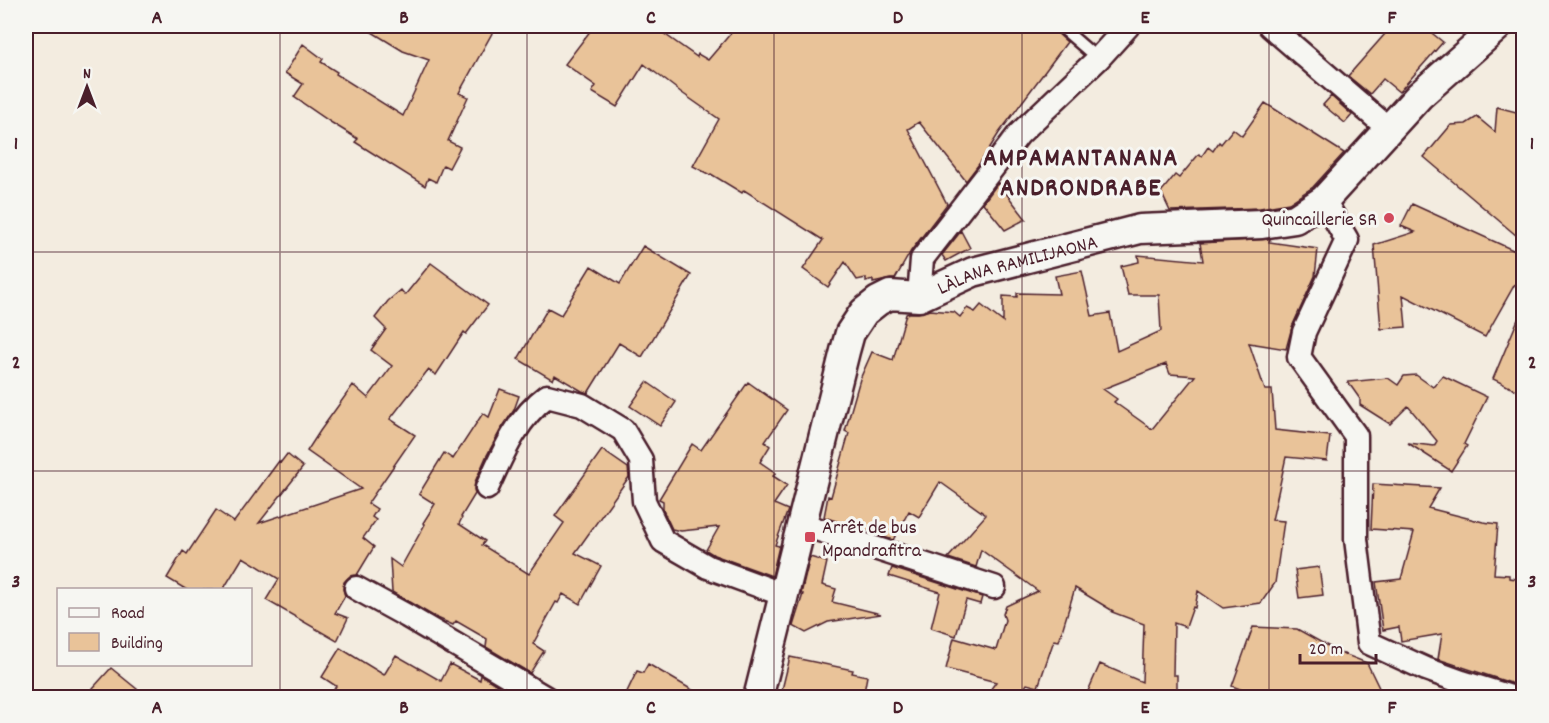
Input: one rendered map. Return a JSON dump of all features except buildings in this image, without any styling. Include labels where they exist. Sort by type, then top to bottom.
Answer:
[{"type":"street","points":[[918,297],[922,259],[1019,134],[1098,59],[1128,26]]},
{"type":"street","points":[[1270,26],[1389,129]]},
{"type":"street","name":"LÀLANA RAMILIJAONA","points":[[758,698],[850,333],[864,312],[878,300],[890,295],[918,297],[973,272],[1140,229],[1262,224],[1295,219],[1324,200],[1419,96],[1498,26]]},
{"type":"street","points":[[1324,200],[1347,240],[1304,332],[1299,357],[1356,436],[1356,539],[1369,643],[1435,672],[1514,698]]},
{"type":"street","points":[[488,488],[506,447],[533,406],[547,396],[582,405],[623,430],[640,460],[644,501],[663,541],[708,567],[784,595]]},
{"type":"street","points":[[801,524],[994,587]]},
{"type":"street","points":[[356,588],[546,698]]},
{"type":"lane","points":[[1060,26],[1098,59]]},
{"type":"place","name":"Quincaillerie SR","points":[[1389,218]]},
{"type":"place","name":"Arrêt de bus Mpandrafitra","points":[[810,537]]},
{"type":"district","name":"AMPAMANTANANA ANDRONDRABE","points":[[1081,170]]}]
